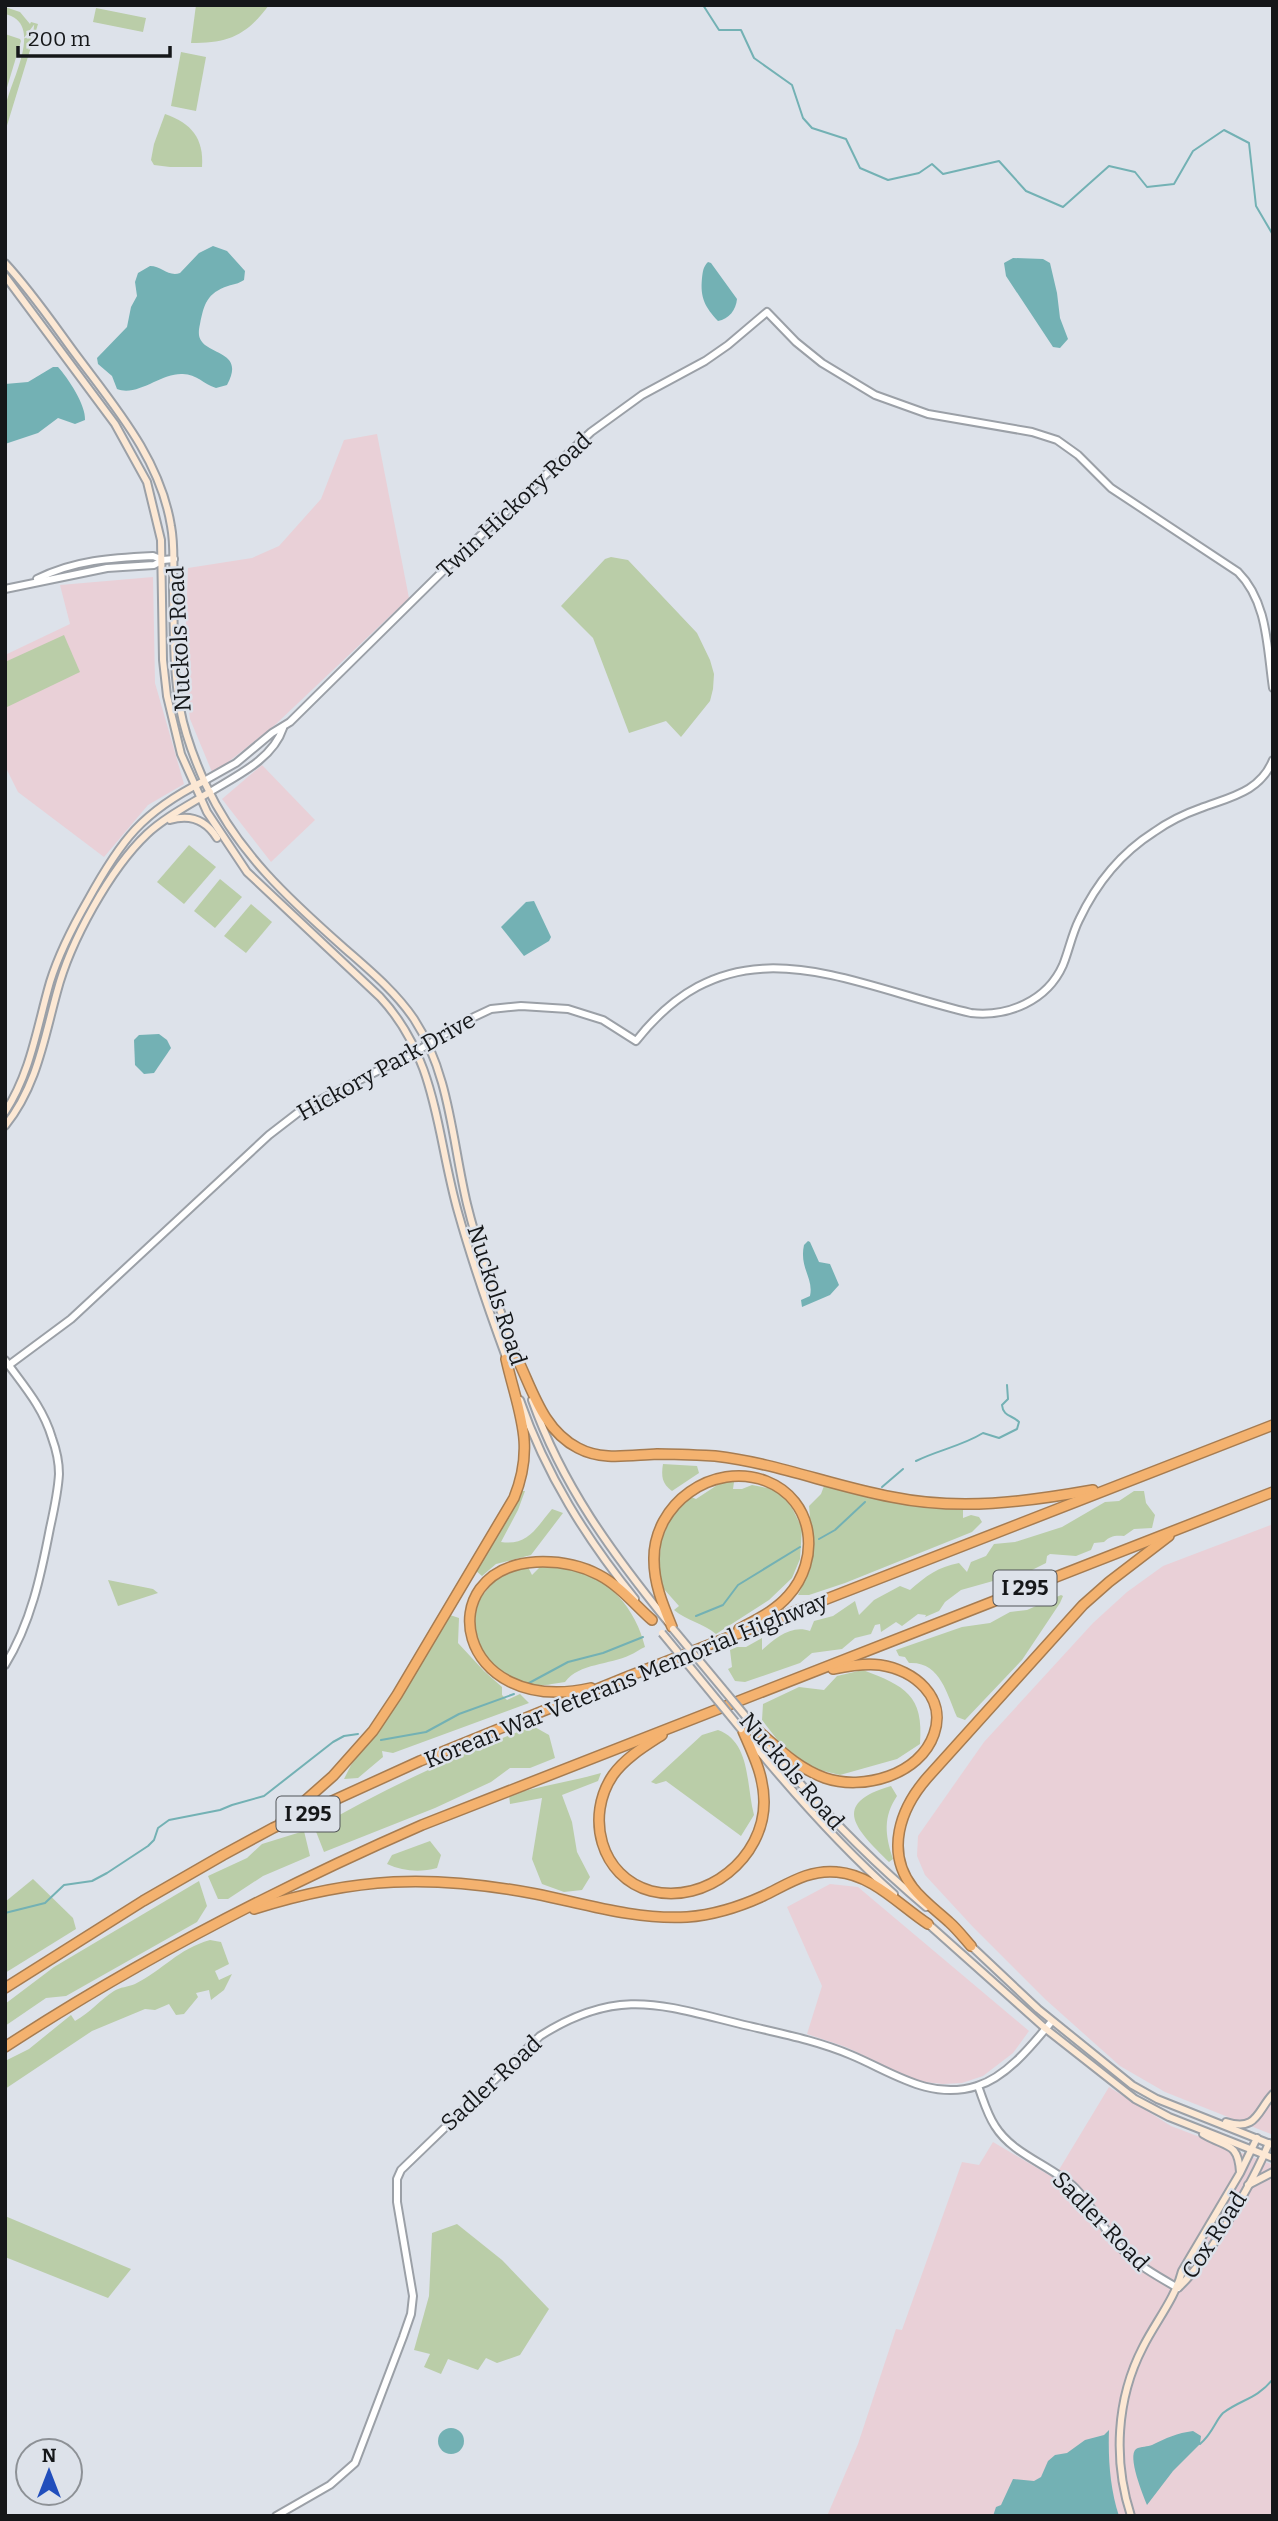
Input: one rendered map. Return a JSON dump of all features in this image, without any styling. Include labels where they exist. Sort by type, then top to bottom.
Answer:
[{"type":"highway","points":[[517,1358],[548,1423],[564,1439],[590,1454],[681,1454],[735,1459],[776,1467],[870,1493],[940,1504],[1012,1503],[1109,1488]]},
{"type":"highway","points":[[273,1828],[333,1776],[373,1731],[514,1498],[525,1459],[525,1438],[506,1360]]},
{"type":"highway","name":"Korean War Veterans Memorial Highway","points":[[5,1988],[142,1901],[273,1828],[420,1761],[629,1676],[1273,1425]]},
{"type":"highway","points":[[672,1628],[657,1589],[654,1560],[659,1532],[671,1509],[694,1488],[721,1478],[755,1478],[773,1484],[793,1499],[806,1521],[810,1546],[804,1571],[796,1586],[772,1611],[705,1647]]},
{"type":"highway","name":"I 295","points":[[5,2046],[103,1986],[229,1917],[308,1876],[422,1825],[1273,1492]]},
{"type":"highway","points":[[971,1946],[919,1895],[906,1876],[898,1843],[900,1823],[907,1804],[927,1778],[1083,1605],[1108,1581],[1175,1531]]},
{"type":"highway","points":[[629,1676],[589,1688],[559,1692],[528,1690],[512,1684],[493,1672],[474,1645],[470,1622],[475,1600],[488,1581],[509,1568],[530,1563],[561,1563],[579,1567],[606,1579],[652,1620]]},
{"type":"highway","points":[[754,1727],[799,1766],[830,1779],[854,1783],[878,1780],[907,1766],[926,1748],[934,1733],[937,1711],[930,1693],[915,1678],[893,1668],[870,1664],[853,1665],[778,1686]]},
{"type":"highway","points":[[676,1725],[638,1751],[614,1773],[604,1790],[598,1816],[601,1844],[618,1872],[641,1888],[661,1893],[684,1892],[710,1885],[730,1872],[752,1845],[763,1816],[764,1788],[742,1730]]},
{"type":"highway","points":[[229,1917],[329,1889],[413,1880],[491,1886],[648,1917],[686,1917],[726,1910],[801,1877],[825,1871],[848,1873],[869,1881],[928,1924]]},
{"type":"main road","name":"Nuckols Road","points":[[5,263],[25,285],[115,406],[143,448],[157,480],[171,523],[178,700],[204,781],[231,830],[254,861],[286,895],[388,988],[412,1016],[428,1045],[444,1087],[470,1216],[517,1358],[546,1436],[574,1494],[605,1542],[672,1628],[821,1808],[860,1849],[1052,2021],[1132,2085],[1192,2113],[1271,2144]]},
{"type":"main road","name":"Nuckols Road","points":[[5,276],[99,402],[136,458],[152,496],[163,560],[163,660],[167,696],[177,741],[200,798],[242,866],[380,997],[417,1051],[432,1091],[458,1212],[506,1360],[534,1436],[562,1495],[591,1542],[662,1633],[813,1816],[845,1850],[1046,2029],[1135,2099],[1186,2124],[1273,2158]]},
{"type":"main road","name":"Twin Hickory Road","points":[[5,1112],[25,1076],[60,955],[108,862],[125,839],[145,819],[165,803],[204,781]]},
{"type":"main road","name":"Twin Hickory Road","points":[[5,1126],[20,1106],[37,1068],[57,992],[77,939],[114,874],[134,848],[156,827],[210,792]]},
{"type":"main road","points":[[156,827],[176,818],[200,820],[242,866]]},
{"type":"main road","points":[[1192,2113],[1230,2124],[1244,2124],[1258,2116],[1273,2094]]},
{"type":"main road","points":[[1186,2124],[1233,2148],[1238,2157],[1240,2173]]},
{"type":"main road","name":"Cox Road","points":[[1178,2288],[1182,2271],[1240,2173],[1257,2138]]},
{"type":"main road","name":"Cox Road","points":[[1130,2516],[1119,2454],[1122,2407],[1139,2354],[1178,2288],[1192,2275],[1271,2144]]},
{"type":"main road","points":[[1247,2186],[1273,2172]]},
{"type":"street","name":"Twin Hickory Road","points":[[204,781],[236,763],[283,727],[394,622],[448,566],[591,432],[642,395],[694,368],[728,345],[767,312],[816,358],[847,380],[875,395],[928,415],[1032,432],[1057,440],[1076,453],[1111,488],[1238,572],[1252,588],[1259,604],[1273,688]]},
{"type":"street","points":[[5,589],[28,583],[54,570],[89,561],[153,556],[163,560],[174,559]]},
{"type":"street","name":"Twin Hickory Road","points":[[210,792],[265,755],[279,741],[283,727]]},
{"type":"street","name":"Hickory Park Drive","points":[[7,1362],[71,1319],[269,1135],[304,1108],[417,1051],[482,1013],[510,1006],[580,1012],[612,1025],[636,1041],[668,1005],[697,986],[730,973],[764,967],[811,971],[971,1013],[996,1014],[1018,1008],[1035,998],[1057,975],[1085,908],[1108,874],[1134,845],[1178,817],[1246,792],[1264,775],[1273,760]]},
{"type":"street","points":[[5,1665],[18,1641],[36,1593],[59,1472],[47,1424],[34,1399],[7,1362]]},
{"type":"street","name":"Sadler Road","points":[[276,2516],[330,2485],[355,2463],[403,2337],[411,2314],[413,2296],[397,2203],[397,2179],[400,2172],[538,2037],[556,2026],[601,2007],[628,2003],[656,2004],[695,2011],[832,2048],[917,2086],[945,2090],[978,2086],[1023,2056],[1052,2021]]},
{"type":"street","name":"Sadler Road","points":[[978,2086],[990,2116],[1003,2137],[1013,2147],[1049,2167],[1068,2182],[1085,2199],[1109,2234],[1128,2255],[1178,2288]]},
{"type":"shaded area","points":[[377,434],[409,598],[276,724],[212,772],[190,719],[184,674],[188,568],[252,558],[279,546],[321,499],[344,440]]},
{"type":"shaded area","points":[[153,577],[155,683],[184,784],[148,805],[104,857],[18,792],[5,766],[5,655],[70,624],[60,585]]},
{"type":"shaded area","points":[[262,765],[315,820],[271,862],[222,799]]},
{"type":"shaded area","points":[[1273,1524],[1273,2135],[1165,2092],[1120,2066],[1045,1999],[973,1927],[925,1875],[917,1856],[918,1836],[984,1742],[1093,1623],[1127,1592],[1163,1566]]},
{"type":"shaded area","points":[[830,1884],[858,1887],[1029,2031],[1013,2053],[983,2076],[962,2083],[943,2084],[908,2077],[846,2047],[807,2034],[822,1986],[787,1907]]},
{"type":"shaded area","points":[[1109,2087],[1171,2126],[1273,2165],[1273,2516],[827,2516],[858,2444],[896,2329],[902,2330],[962,2162],[979,2165],[993,2142],[1054,2178]]},
{"type":"green space","points":[[196,5],[269,5],[261,16],[235,36],[191,43]]},
{"type":"green space","points":[[5,7],[20,12],[30,24],[38,24],[5,132],[6,105],[24,40],[23,28],[17,19],[5,14]]},
{"type":"green space","points":[[96,8],[146,18],[143,32],[93,22]]},
{"type":"green space","points":[[5,34],[21,41],[5,94]]},
{"type":"green space","points":[[181,52],[206,57],[196,111],[171,106]]},
{"type":"green space","points":[[165,114],[182,122],[194,133],[201,148],[202,167],[154,165],[151,160],[154,144]]},
{"type":"green space","points":[[611,557],[628,560],[697,633],[710,660],[714,674],[710,701],[681,737],[666,721],[629,733],[593,638],[561,606],[605,559]]},
{"type":"green space","points":[[64,635],[80,672],[5,708],[5,662]]},
{"type":"green space","points":[[189,845],[216,867],[184,904],[157,882]]},
{"type":"green space","points":[[220,879],[242,897],[215,928],[194,911]]},
{"type":"green space","points":[[251,904],[272,922],[246,953],[224,936]]},
{"type":"green space","points":[[663,1464],[697,1466],[699,1473],[672,1491],[663,1479]]},
{"type":"green space","points":[[725,1480],[734,1482],[733,1489],[752,1485],[778,1490],[792,1508],[802,1528],[800,1559],[792,1578],[769,1600],[716,1634],[674,1610],[679,1606],[663,1588],[659,1568],[661,1541],[674,1511],[689,1496],[696,1499]]},
{"type":"green space","points":[[824,1486],[885,1499],[963,1510],[963,1518],[971,1515],[979,1517],[982,1522],[972,1532],[845,1583],[809,1595],[798,1595],[809,1572],[813,1552],[809,1506],[821,1494]]},
{"type":"green space","points":[[520,1491],[525,1491],[501,1542],[510,1543],[525,1538],[552,1509],[563,1513],[531,1555],[496,1564],[482,1576],[475,1570]]},
{"type":"green space","points":[[1134,1491],[1144,1491],[1146,1503],[1155,1515],[1152,1528],[1134,1529],[1124,1536],[1113,1536],[1104,1542],[1094,1543],[1091,1550],[1076,1556],[1050,1554],[1046,1563],[1032,1570],[961,1590],[945,1602],[939,1611],[925,1617],[926,1615],[918,1614],[902,1626],[896,1622],[881,1632],[880,1624],[875,1625],[871,1634],[855,1638],[842,1649],[812,1653],[800,1663],[745,1682],[735,1681],[728,1669],[732,1667],[730,1650],[746,1647],[762,1638],[762,1650],[790,1631],[810,1631],[814,1621],[833,1616],[855,1601],[859,1615],[874,1600],[900,1586],[910,1590],[933,1573],[959,1563],[967,1572],[971,1562],[986,1556],[994,1544],[1015,1542],[1062,1527],[1105,1502],[1119,1501]]},
{"type":"green space","points":[[542,1565],[566,1566],[583,1571],[608,1586],[635,1620],[645,1647],[622,1658],[578,1671],[565,1682],[532,1685],[501,1673],[489,1662],[474,1635],[473,1620],[477,1605],[500,1576],[528,1567],[532,1575]]},
{"type":"green space","points":[[108,1580],[153,1589],[158,1593],[118,1606]]},
{"type":"green space","points":[[1063,1596],[1060,1603],[1022,1660],[965,1720],[957,1717],[946,1689],[935,1673],[928,1667],[909,1663],[905,1657],[899,1656],[896,1650],[962,1627],[990,1623],[1010,1612],[1027,1610]]},
{"type":"green space","points":[[450,1615],[459,1618],[458,1643],[502,1687],[502,1695],[507,1700],[520,1694],[529,1703],[393,1753],[382,1751],[383,1757],[358,1778],[344,1779],[351,1765],[395,1707]]},
{"type":"green space","points":[[863,1670],[890,1681],[915,1703],[919,1714],[920,1744],[897,1759],[840,1775],[816,1769],[779,1742],[762,1720],[763,1704],[799,1687],[824,1690],[837,1676]]},
{"type":"green space","points":[[533,1726],[549,1735],[555,1758],[530,1768],[510,1768],[491,1782],[435,1808],[324,1852],[315,1829],[422,1773]]},
{"type":"green space","points":[[718,1730],[736,1744],[745,1766],[754,1815],[741,1836],[666,1781],[656,1784],[651,1782],[702,1735]]},
{"type":"green space","points":[[601,1773],[598,1781],[562,1795],[572,1822],[577,1852],[590,1877],[582,1890],[564,1892],[542,1884],[532,1859],[542,1798],[510,1804],[509,1795]]},
{"type":"green space","points":[[891,1786],[897,1796],[887,1819],[888,1842],[893,1859],[889,1862],[859,1829],[855,1810],[860,1801],[872,1793]]},
{"type":"green space","points":[[304,1831],[310,1856],[263,1876],[228,1899],[218,1899],[208,1876],[247,1858],[262,1844]]},
{"type":"green space","points":[[430,1841],[441,1855],[437,1868],[411,1870],[387,1864],[392,1855]]},
{"type":"green space","points":[[33,1879],[73,1918],[76,1929],[5,1973],[5,1902]]},
{"type":"green space","points":[[199,1881],[207,1906],[197,1922],[66,1996],[46,1998],[5,2026],[5,2004],[54,1967]]},
{"type":"green space","points":[[210,1940],[221,1942],[229,1964],[215,1971],[219,1980],[232,1974],[224,1990],[211,2000],[209,1990],[196,1993],[198,1997],[184,2014],[176,2015],[169,2004],[155,2010],[145,2009],[92,2031],[5,2089],[5,2061],[29,2049],[71,2015],[75,2021],[114,1991],[135,1984],[180,1954]]},
{"type":"green space","points":[[5,2216],[131,2269],[108,2298],[5,2257]]},
{"type":"green space","points":[[457,2224],[502,2260],[549,2309],[520,2355],[497,2363],[486,2358],[478,2370],[448,2359],[441,2374],[424,2367],[430,2354],[414,2350],[429,2296],[432,2233]]},
{"type":"water","points":[[213,246],[227,251],[245,271],[244,280],[211,296],[205,305],[199,327],[199,336],[203,343],[231,363],[231,376],[227,385],[216,388],[191,375],[181,374],[165,377],[141,388],[125,391],[117,389],[112,376],[98,364],[97,358],[127,327],[131,307],[137,296],[135,282],[138,273],[150,266],[172,274],[180,273],[199,253]]},
{"type":"water","points":[[1013,258],[1043,259],[1050,263],[1060,318],[1068,339],[1060,348],[1053,347],[1006,276],[1004,263]]},
{"type":"water","points":[[708,262],[737,299],[731,313],[718,321],[703,297],[703,273]]},
{"type":"water","points":[[53,367],[58,367],[71,385],[83,407],[85,420],[75,424],[58,418],[38,433],[5,444],[5,384],[28,382]]},
{"type":"water","points":[[534,901],[551,937],[549,941],[524,956],[501,927],[526,902]]},
{"type":"water","points":[[159,1034],[167,1040],[171,1048],[154,1073],[144,1074],[135,1065],[134,1040],[139,1035]]},
{"type":"water","points":[[808,1241],[819,1262],[830,1264],[839,1285],[830,1295],[802,1307],[801,1300],[810,1296],[811,1290],[803,1260],[804,1245]]},
{"type":"water","points":[[451,2428],[460,2432],[464,2441],[460,2450],[451,2454],[442,2450],[438,2441],[442,2432]]},
{"type":"water","points":[[1109,2430],[1110,2473],[1119,2516],[993,2516],[1013,2479],[1034,2481],[1041,2477],[1048,2461],[1055,2455],[1067,2453],[1085,2440],[1104,2435]]},
{"type":"water","points":[[1193,2431],[1201,2436],[1200,2444],[1173,2471],[1147,2505],[1134,2467],[1136,2449]]},
{"type":"waterway","points":[[703,5],[719,30],[741,30],[754,58],[792,85],[803,118],[812,128],[846,139],[860,168],[888,180],[919,173],[932,164],[943,174],[999,161],[1026,191],[1063,207],[1109,166],[1135,172],[1147,187],[1174,184],[1193,151],[1224,130],[1249,143],[1256,206],[1273,235]]},
{"type":"waterway","points":[[916,1461],[983,1433],[999,1438],[1017,1429],[1019,1422],[1006,1414],[1002,1405],[1008,1399],[1007,1385]]},
{"type":"waterway","points":[[882,1487],[903,1469]]},
{"type":"waterway","points":[[819,1539],[835,1530],[865,1502]]},
{"type":"waterway","points":[[696,1616],[723,1605],[738,1585],[800,1547]]},
{"type":"waterway","points":[[529,1683],[568,1662],[603,1653],[643,1637]]},
{"type":"waterway","points":[[381,1740],[426,1732],[459,1714],[514,1694]]},
{"type":"waterway","points":[[5,1913],[45,1903],[64,1885],[92,1881],[107,1873],[148,1846],[154,1840],[158,1828],[169,1820],[220,1810],[264,1796],[333,1742],[344,1736],[358,1734]]},
{"type":"waterway","points":[[1200,2444],[1223,2413],[1261,2391],[1273,2379]]}]
